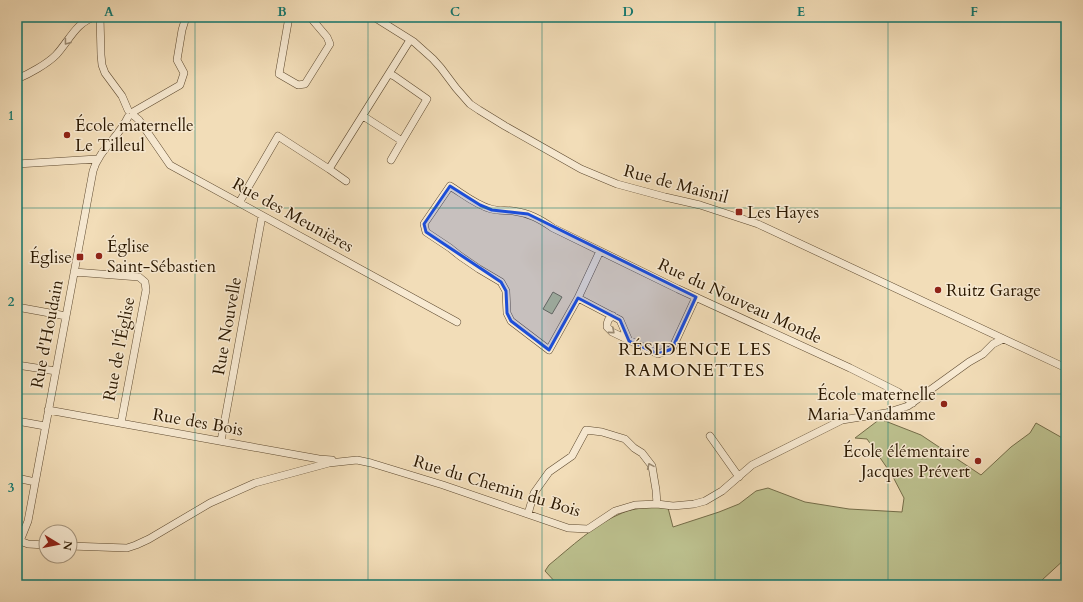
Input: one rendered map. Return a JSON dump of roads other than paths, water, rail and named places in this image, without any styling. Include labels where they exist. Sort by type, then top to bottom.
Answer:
[{"type":"street","points":[[17,80],[55,56],[83,22],[95,17]]},
{"type":"street","points":[[100,17],[102,65],[105,73],[122,96],[131,114],[180,85],[184,73],[177,60],[182,30],[186,17]]},
{"type":"street","points":[[289,17],[279,74],[298,85],[305,84],[330,44],[327,37],[310,17]]},
{"type":"street","name":"Rue de Maisnil","points":[[374,17],[410,40],[433,60],[470,104],[581,169],[617,184],[665,198],[700,205],[758,224],[1066,368]]},
{"type":"street","points":[[329,169],[410,40]]},
{"type":"street","points":[[389,74],[427,99],[391,160]]},
{"type":"street","name":"Rue d'Houdain","points":[[19,544],[28,521],[93,171],[97,159],[120,131],[131,114]]},
{"type":"street","name":"Rue des Meunières","points":[[131,114],[139,120],[170,165],[457,322]]},
{"type":"street","points":[[363,116],[402,141]]},
{"type":"street","points":[[239,203],[278,136],[346,181]]},
{"type":"street","points":[[17,164],[97,159]]},
{"type":"street","name":"Rue du Nouveau Monde","points":[[578,298],[549,350],[511,321],[507,313],[506,291],[501,282],[472,265],[426,232],[424,224],[450,186],[480,205],[492,210],[513,211],[528,214],[540,219],[553,228],[696,297],[850,368],[898,392],[913,403]]},
{"type":"street","name":"Rue Nouvelle","points":[[220,441],[262,216]]},
{"type":"street","points":[[600,251],[578,298],[620,320],[629,341]]},
{"type":"street","name":"Rue de l'Église","points":[[74,272],[139,277],[145,282],[146,290],[120,423]]},
{"type":"street","points":[[613,316],[607,322],[607,327],[612,332],[658,354],[672,349],[696,297]]},
{"type":"street","points":[[17,307],[66,316]]},
{"type":"street","name":"Rue du Chemin du Bois","points":[[78,546],[127,548],[149,538],[210,502],[241,488],[270,478],[329,463],[357,460],[443,485],[568,528],[588,529],[615,511],[635,505],[657,504],[673,506],[694,504],[705,501],[722,491],[752,466],[842,420],[886,413],[913,403],[969,362],[998,347],[1003,339]]},
{"type":"street","points":[[17,365],[56,371]]},
{"type":"street","name":"Rue des Bois","points":[[48,410],[319,459],[342,461]]},
{"type":"street","points":[[17,421],[45,426]]},
{"type":"street","points":[[528,514],[534,494],[549,472],[572,456],[586,430],[602,432],[625,439],[634,448],[642,452],[652,466],[657,504]]},
{"type":"street","points":[[710,436],[739,477]]},
{"type":"street","points":[[17,478],[35,482]]},
{"type":"street","points":[[19,544],[38,545]]},
{"type":"place","name":"École maternelle Le Tilleul","points":[[67,135]]},
{"type":"place","name":"Les Hayes","points":[[739,212]]},
{"type":"place","name":"Église Saint-Sébastien","points":[[99,256]]},
{"type":"place","name":"Église","points":[[80,257]]},
{"type":"place","name":"Ruitz Garage","points":[[938,290]]},
{"type":"place","name":"École maternelle Maria Vandamme","points":[[944,404]]},
{"type":"place","name":"École élémentaire Jacques Prévert","points":[[978,461]]},
{"type":"district","name":"RÉSIDENCE LES RAMONETTES","points":[[695,359]]}]
